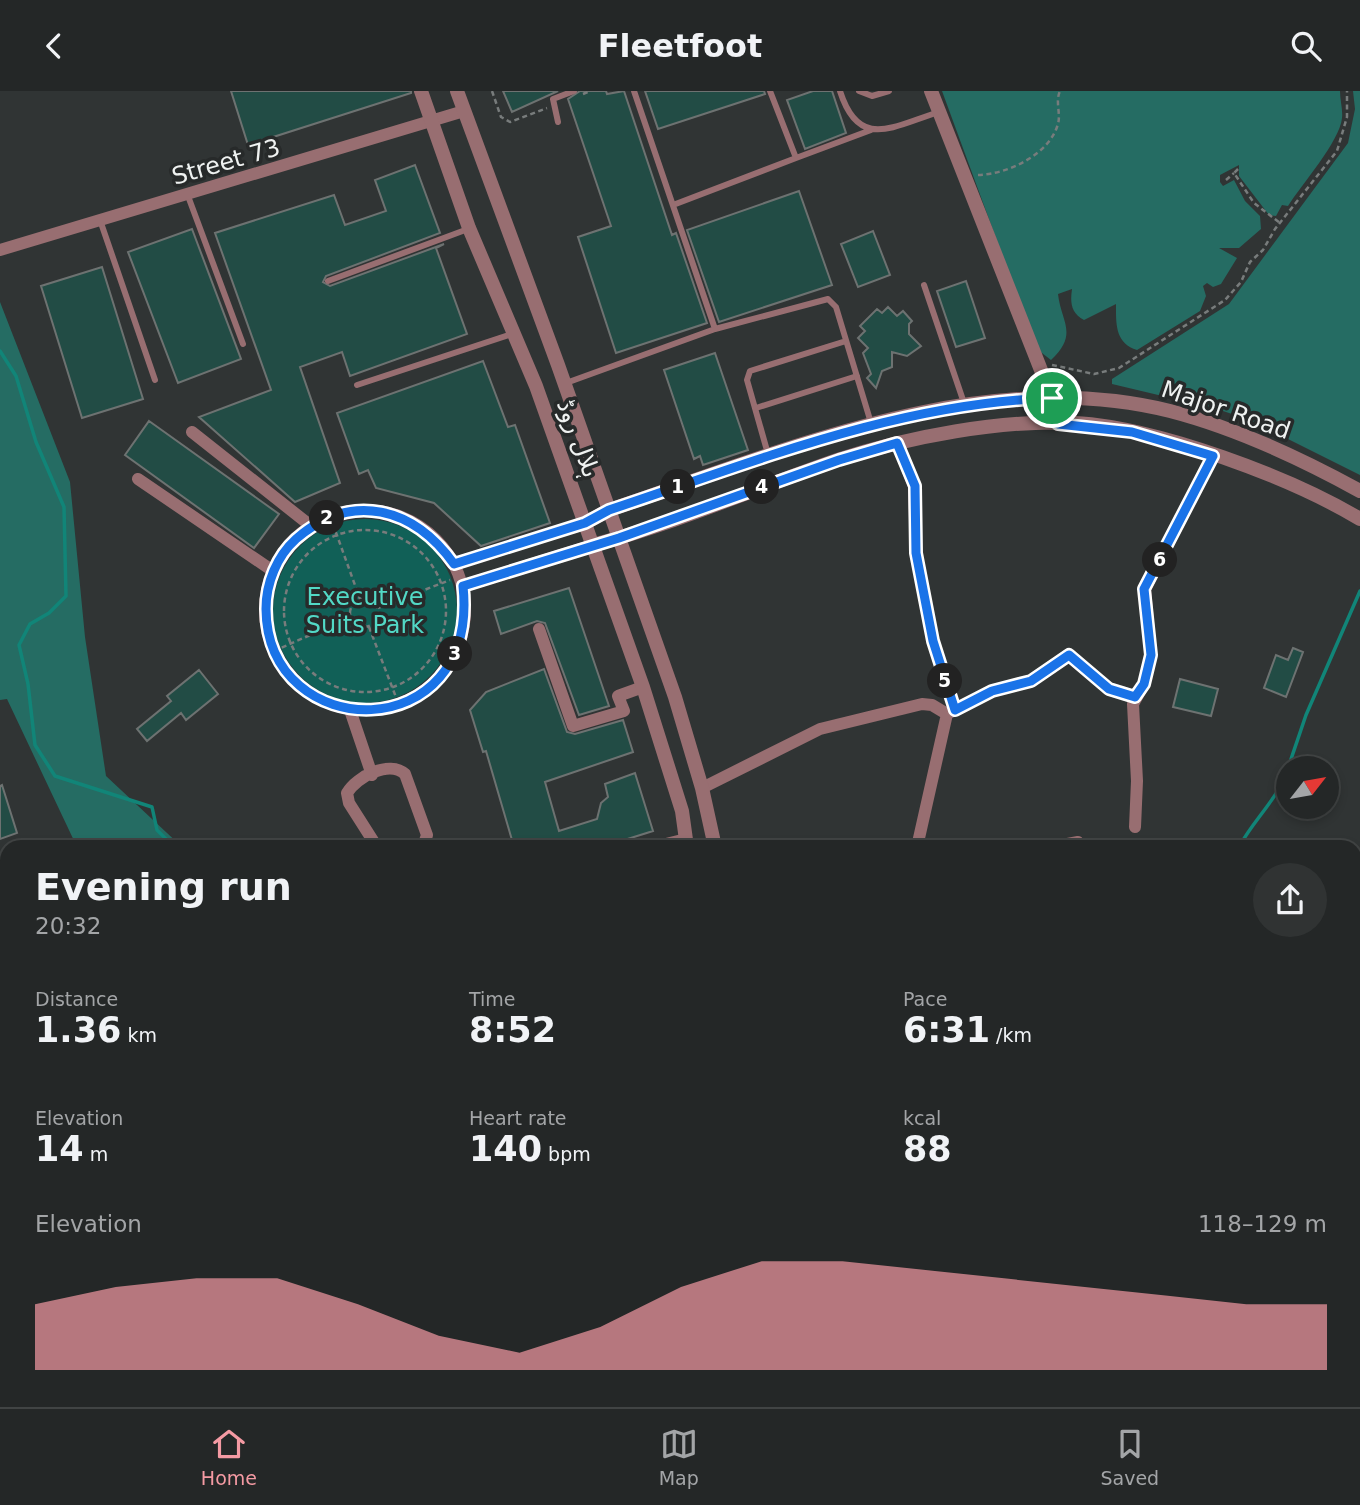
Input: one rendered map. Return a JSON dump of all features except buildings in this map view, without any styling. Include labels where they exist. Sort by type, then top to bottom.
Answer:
[{"type":"street","name":"ہلال روڈ","points":[[421,91],[470,228],[515,333],[593,545],[675,786],[686,840]]},
{"type":"street","name":"ہلال روڈ","points":[[457,91],[675,697],[702,788],[713,840]]},
{"type":"street","points":[[931,91],[1052,398],[1058,424]]},
{"type":"street","name":"Street 73","points":[[0,250],[464,111]]},
{"type":"street","name":"Major Road","points":[[585,523],[609,510],[835,433],[964,405],[1052,398],[1108,401],[1169,411],[1231,431],[1360,491]]},
{"type":"street","name":"Major Road","points":[[593,545],[839,460],[897,443],[932,435],[1058,424],[1132,432],[1213,456],[1323,497],[1360,519]]},
{"type":"street","points":[[192,432],[311,526]]},
{"type":"street","points":[[897,443],[915,486],[916,553],[933,641],[951,712],[919,840]]},
{"type":"street","points":[[1135,827],[1137,781],[1132,712],[1135,697],[1144,684],[1151,655],[1144,589],[1213,456]]},
{"type":"street","points":[[1323,497],[1332,476]]},
{"type":"street","points":[[138,479],[273,571]]},
{"type":"street","points":[[358,510],[396,516],[414,523],[437,541],[459,576],[466,615],[460,644],[446,670],[425,691],[399,705],[375,711],[350,710],[326,703],[304,690],[287,672],[274,651],[266,625],[266,597],[273,571],[288,546],[311,526],[330,516],[358,510]]},
{"type":"street","points":[[459,576],[585,523]]},
{"type":"street","points":[[459,576],[593,545]]},
{"type":"street","points":[[539,629],[573,726],[624,711],[618,696],[643,687]]},
{"type":"street","points":[[702,788],[831,725],[922,705],[932,705],[951,712],[992,691],[1031,681],[1069,655],[1109,689],[1135,697]]},
{"type":"street","points":[[350,710],[372,775]]},
{"type":"street","points":[[373,840],[349,803],[347,793],[352,785],[389,766],[398,767],[405,774],[427,835],[425,840]]},
{"type":"lane","points":[[634,91],[715,329]]},
{"type":"lane","points":[[769,91],[796,158]]},
{"type":"lane","points":[[840,91],[853,120],[871,130]]},
{"type":"lane","points":[[859,91],[872,96],[889,91]]},
{"type":"lane","points":[[558,123],[553,99],[576,93]]},
{"type":"lane","points":[[673,205],[871,130],[939,112]]},
{"type":"lane","points":[[187,196],[243,344]]},
{"type":"lane","points":[[100,220],[155,380]]},
{"type":"lane","points":[[328,281],[470,228]]},
{"type":"lane","points":[[924,285],[964,405]]},
{"type":"lane","points":[[564,383],[715,329],[823,298],[836,307],[872,425]]},
{"type":"lane","points":[[357,384],[515,333]]},
{"type":"lane","points":[[769,455],[747,380],[750,371],[846,341]]},
{"type":"lane","points":[[756,408],[857,376]]},
{"type":"path","points":[[492,91],[501,117],[510,122],[556,104]]},
{"type":"path","points":[[576,93],[590,91]]},
{"type":"path","points":[[963,174],[1002,171],[1038,152],[1057,126],[1060,91]]},
{"type":"path","points":[[1035,357],[1085,374],[1102,373],[1123,366],[1226,300],[1280,223],[1337,151],[1347,117],[1347,91]]},
{"type":"path","points":[[1226,180],[1238,169]]},
{"type":"path","points":[[1234,173],[1254,203],[1280,223]]},
{"type":"path","points":[[330,516],[360,600]]},
{"type":"path","points":[[362,530],[387,533],[399,538],[429,561],[441,584],[446,609],[443,634],[432,657],[415,675],[392,688],[356,691],[322,680],[304,664],[291,643],[285,622],[284,600],[290,579],[302,560],[317,545],[337,535],[362,530]]},
{"type":"path","points":[[378,608],[459,576]]},
{"type":"path","points":[[360,600],[371,601],[378,608],[378,619],[369,627],[358,626],[351,617],[352,607],[360,600]]},
{"type":"path","points":[[274,651],[351,617]]},
{"type":"path","points":[[369,627],[399,705]]},
{"type":"green space","points":[[942,91],[1340,91],[1342,115],[1340,127],[1328,150],[1288,206],[1282,205],[1276,216],[1269,215],[1239,176],[1239,165],[1220,175],[1223,186],[1234,180],[1245,201],[1260,216],[1261,229],[1239,248],[1219,248],[1237,258],[1221,284],[1213,287],[1207,283],[1203,286],[1206,296],[1200,311],[1137,350],[1124,343],[1118,332],[1116,304],[1084,320],[1072,307],[1072,289],[1058,294],[1066,335],[1064,343],[1051,360],[1038,350],[1033,339]]},
{"type":"green space","points":[[1353,91],[1360,91],[1360,475],[1250,420],[1217,409],[1112,384],[1112,379],[1229,304],[1348,143],[1355,109]]},
{"type":"green space","points":[[0,302],[70,482],[85,637],[106,776],[175,840],[74,840],[7,699],[0,700]]},
{"type":"green space","name":"Executive Suits Park","points":[[365,519],[400,526],[416,534],[430,546],[442,560],[450,576],[457,611],[450,646],[442,662],[430,676],[416,688],[400,696],[365,703],[330,696],[314,688],[300,676],[288,662],[280,646],[273,611],[280,576],[288,560],[300,546],[314,534],[330,526]]},
{"type":"waterway","points":[[0,351],[16,376],[36,442],[64,507],[66,596],[49,613],[30,624],[19,645],[28,684],[35,745],[55,776],[152,807],[157,830],[167,840]]},
{"type":"waterway","points":[[1292,756],[1306,715],[1360,591]]},
{"type":"waterway","points":[[1244,840],[1276,793]]},
{"type":"route","points":[[1052,398],[1058,424],[1077,423],[1132,432],[1213,456],[1144,589],[1151,655],[1144,684],[1135,697],[1109,689],[1097,682],[1069,655],[1025,684],[992,691],[955,710],[933,641],[916,553],[913,525],[915,486],[897,443],[839,460],[619,538],[463,586],[466,615],[460,644],[446,670],[425,691],[399,705],[375,711],[350,710],[326,703],[304,690],[287,672],[274,651],[266,625],[266,597],[273,571],[288,546],[311,526],[330,516],[358,510],[387,512],[414,523],[437,541],[454,564],[585,523],[609,510],[835,433],[971,404],[1052,398]]}]
